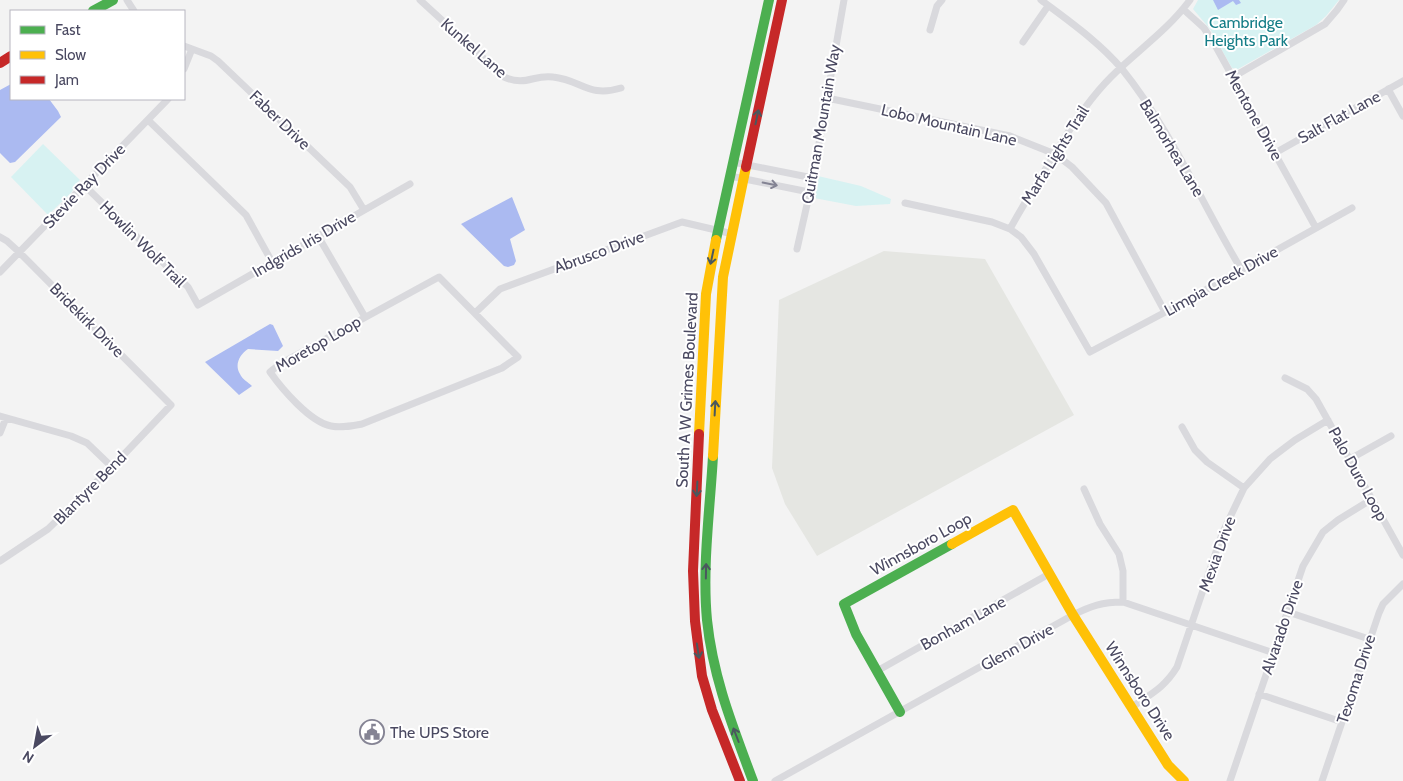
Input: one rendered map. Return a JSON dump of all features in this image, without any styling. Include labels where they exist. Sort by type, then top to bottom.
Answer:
[{"type":"main road","points":[[95,10],[113,0]]},
{"type":"main road","name":"South A W Grimes Boulevard","points":[[740,781],[712,710],[701,667],[695,621],[693,571],[706,294],[769,0]]},
{"type":"main road","name":"South A W Grimes Boulevard","points":[[753,781],[725,707],[714,663],[707,619],[706,570],[723,277],[782,0]]},
{"type":"main road","points":[[755,63],[768,66]]},
{"type":"main road","points":[[705,323],[715,333],[720,346]]},
{"type":"main road","name":"Winnsboro Loop","points":[[900,712],[856,634],[844,604],[1013,510],[1073,615]]},
{"type":"main road","points":[[695,523],[709,524]]},
{"type":"main road","name":"Winnsboro Drive","points":[[1073,615],[1168,765],[1184,781]]},
{"type":"main road","points":[[695,621],[707,619]]},
{"type":"street","name":"Kunkel Lane","points":[[420,0],[504,77],[514,82],[551,76],[595,91],[610,92],[621,88]]},
{"type":"street","name":"Quitman Mountain Way","points":[[797,248],[813,178],[844,0]]},
{"type":"street","points":[[930,30],[937,6],[942,0]]},
{"type":"street","name":"Balmorhea Lane","points":[[1040,0],[1092,39],[1121,68],[1157,117],[1241,269]]},
{"type":"street","name":"Marfa Lights Trail","points":[[1010,229],[1071,126],[1087,104],[1110,77],[1151,42],[1184,9],[1190,0]]},
{"type":"street","points":[[1233,77],[1324,24],[1344,0]]},
{"type":"street","points":[[1023,42],[1048,6]]},
{"type":"street","name":"Mentone Drive","points":[[1184,9],[1204,28],[1316,228]]},
{"type":"street","name":"Faber Drive","points":[[185,46],[211,56],[218,61],[350,187],[364,210]]},
{"type":"street","points":[[185,66],[192,49]]},
{"type":"street","name":"Salt Flat Lane","points":[[1275,153],[1403,81]]},
{"type":"street","points":[[1388,89],[1403,116]]},
{"type":"street","name":"Lobo Mountain Lane","points":[[827,98],[1010,136],[1054,154],[1072,167],[1106,203],[1166,312]]},
{"type":"street","name":"Stevie Ray Drive","points":[[0,272],[167,100]]},
{"type":"street","points":[[148,120],[246,215],[272,262]]},
{"type":"street","points":[[733,162],[813,178]]},
{"type":"street","points":[[730,176],[810,192]]},
{"type":"street","name":"Indgrids Iris Drive","points":[[198,305],[410,184]]},
{"type":"street","name":"Howlin Wolf Trail","points":[[84,185],[188,287],[198,305]]},
{"type":"street","points":[[905,203],[983,220],[1010,229]]},
{"type":"street","name":"Limpia Creek Drive","points":[[1010,229],[1022,237],[1034,254],[1090,352],[1166,312],[1352,208]]},
{"type":"street","name":"Abrusco Drive","points":[[475,313],[500,289],[682,222],[733,234]]},
{"type":"street","points":[[318,236],[365,317]]},
{"type":"street","name":"Bridekirk Drive","points":[[0,237],[19,252],[171,406]]},
{"type":"street","name":"Moretop Loop","points":[[439,277],[475,313],[518,357],[502,368],[362,424],[345,427],[329,426],[309,414],[278,384],[270,372],[280,364],[439,277]]},
{"type":"street","name":"Palo Duro Loop","points":[[1285,378],[1307,389],[1316,399],[1403,555]]},
{"type":"street","name":"Blantyre Bend","points":[[0,561],[48,529],[171,406]]},
{"type":"street","points":[[0,433],[3,417],[72,436],[87,443],[112,467]]},
{"type":"street","name":"Mexia Drive","points":[[1132,707],[1162,688],[1177,667],[1222,534],[1244,488],[1270,459],[1295,440],[1328,420]]},
{"type":"street","points":[[1182,427],[1195,450],[1207,462],[1244,488]]},
{"type":"street","points":[[1350,459],[1392,436]]},
{"type":"street","points":[[1084,489],[1100,524],[1119,554],[1123,571],[1123,602]]},
{"type":"street","name":"Alvarado Drive","points":[[1230,781],[1303,566],[1323,532],[1338,520],[1372,499]]},
{"type":"street","name":"Bonham Lane","points":[[877,671],[1049,574]]},
{"type":"street","name":"Texoma Drive","points":[[1322,781],[1369,639],[1383,604],[1403,584]]},
{"type":"street","name":"Glenn Drive","points":[[775,781],[1073,615],[1104,602],[1123,602],[1274,653]]},
{"type":"street","points":[[1288,612],[1369,639]]},
{"type":"street","points":[[1260,694],[1342,722]]},
{"type":"shaded area","points":[[884,251],[985,259],[1074,415],[817,556],[785,504],[772,468],[779,300]]},
{"type":"green space","name":"Cambridge Heights Park","points":[[1198,0],[1339,0],[1316,25],[1238,69],[1232,68],[1210,29],[1193,9]]},
{"type":"green space","points":[[43,144],[80,180],[72,192],[48,215],[11,177]]},
{"type":"green space","points":[[818,176],[861,186],[891,199],[890,204],[856,206],[814,198]]},
{"type":"water","points":[[1213,0],[1239,0],[1241,3],[1236,5],[1233,1],[1218,10]]},
{"type":"water","points":[[10,85],[10,100],[50,100],[61,117],[15,162],[10,163],[0,153],[0,90]]},
{"type":"water","points":[[512,197],[525,230],[510,239],[516,261],[514,265],[508,267],[504,266],[461,224]]},
{"type":"water","points":[[270,324],[273,325],[283,346],[278,351],[248,349],[243,354],[238,363],[238,371],[252,386],[239,395],[205,362]]},
{"type":"traffic: fast","points":[[95,10],[113,0]]},
{"type":"traffic: fast","points":[[716,240],[769,0]]},
{"type":"traffic: fast","points":[[713,456],[705,579],[707,620],[719,682],[731,722],[753,781]]},
{"type":"traffic: fast","points":[[900,712],[856,634],[844,604],[952,544]]},
{"type":"traffic: slow","points":[[713,456],[723,277],[746,167]]},
{"type":"traffic: slow","points":[[699,434],[706,294],[716,240]]},
{"type":"traffic: slow","points":[[952,544],[1013,510],[1073,615],[1168,765],[1184,781]]},
{"type":"traffic: jam","points":[[746,167],[782,0]]},
{"type":"traffic: jam","points":[[0,63],[10,57]]},
{"type":"traffic: jam","points":[[699,434],[693,571],[695,621],[702,676],[712,710],[740,781]]},
{"type":"place","name":"The UPS Store","points":[[372,732]]}]
